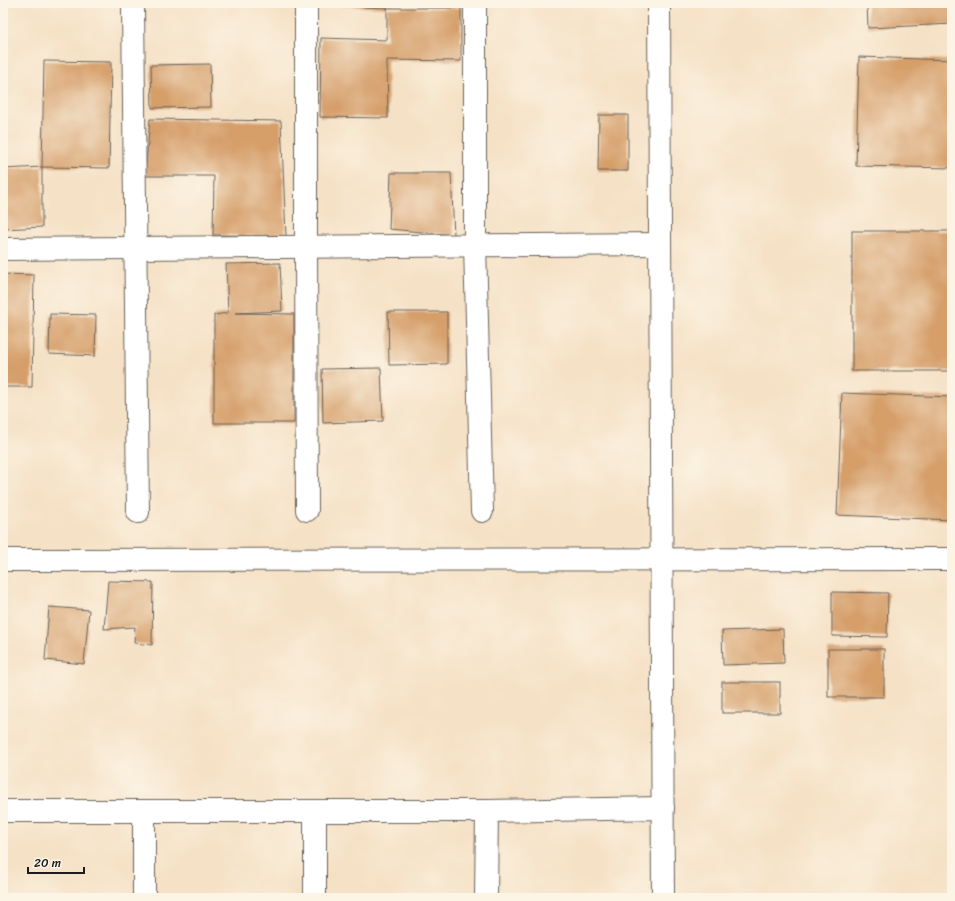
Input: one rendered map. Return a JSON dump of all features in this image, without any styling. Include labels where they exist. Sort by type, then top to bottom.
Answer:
[{"type":"street","points":[[133,3],[138,512]]},
{"type":"street","points":[[306,3],[308,510]]},
{"type":"street","points":[[475,3],[475,245],[482,511]]},
{"type":"street","points":[[659,3],[663,898]]},
{"type":"street","points":[[3,249],[660,244]]},
{"type":"street","points":[[3,560],[952,559]]},
{"type":"street","points":[[3,811],[487,811],[663,808]]},
{"type":"street","points":[[144,811],[144,898]]},
{"type":"street","points":[[314,811],[315,898]]},
{"type":"street","points":[[486,898],[487,811]]},
{"type":"building","points":[[281,3],[281,6],[227,4]]},
{"type":"building","points":[[320,3],[387,3],[387,8],[320,5]]},
{"type":"building","points":[[867,3],[952,3],[952,24],[868,28]]},
{"type":"building","points":[[387,8],[461,8],[461,61],[387,60],[388,118],[320,117],[321,38],[387,40]]},
{"type":"building","points":[[859,57],[952,60],[952,168],[856,166]]},
{"type":"building","points":[[44,61],[111,62],[109,168],[42,167]]},
{"type":"building","points":[[210,64],[211,107],[152,108],[151,65]]},
{"type":"building","points":[[599,115],[628,115],[628,171],[598,171]]},
{"type":"building","points":[[150,119],[281,121],[286,236],[213,235],[214,176],[145,176]]},
{"type":"building","points":[[42,167],[42,227],[3,229],[3,169]]},
{"type":"building","points":[[391,173],[451,173],[454,235],[389,229]]},
{"type":"building","points":[[852,231],[952,231],[952,371],[852,371]]},
{"type":"building","points":[[280,263],[282,311],[235,313],[294,314],[294,423],[214,423],[214,315],[228,313],[226,264]]},
{"type":"building","points":[[3,274],[34,275],[32,387],[3,387]]},
{"type":"building","points":[[388,312],[447,312],[447,364],[389,365]]},
{"type":"building","points":[[50,314],[96,315],[95,356],[49,354]]},
{"type":"building","points":[[381,368],[383,421],[323,423],[322,369]]},
{"type":"building","points":[[842,393],[952,397],[952,520],[837,515]]},
{"type":"building","points":[[108,581],[153,582],[152,645],[134,643],[135,627],[104,629]]},
{"type":"building","points":[[832,592],[888,593],[887,637],[832,636]]},
{"type":"building","points":[[49,607],[89,610],[84,664],[45,660]]},
{"type":"building","points":[[783,629],[784,663],[723,665],[722,631]]},
{"type":"building","points":[[828,649],[884,649],[884,697],[828,697]]},
{"type":"building","points":[[722,682],[780,682],[780,713],[722,713]]}]
